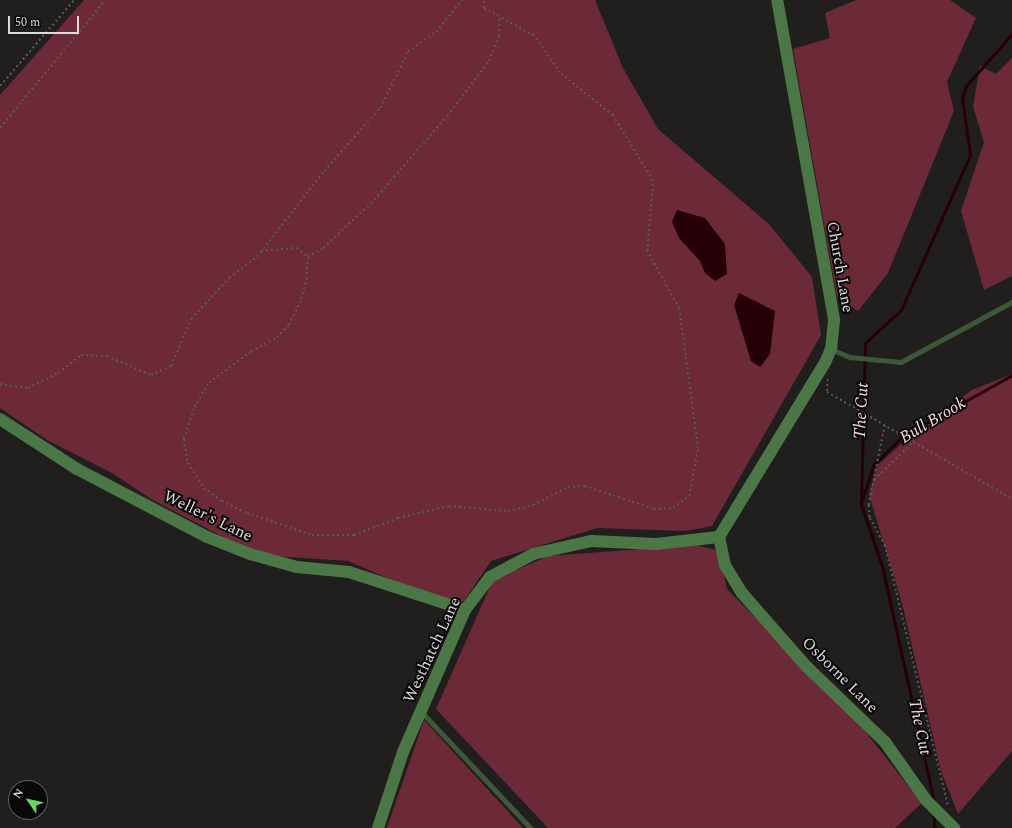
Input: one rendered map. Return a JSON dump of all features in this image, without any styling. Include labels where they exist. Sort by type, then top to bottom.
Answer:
[{"type":"street","name":"Church Lane","points":[[719,537],[825,363],[831,350],[834,319],[777,0]]},
{"type":"street","name":"Weller's Lane","points":[[0,419],[77,469],[228,546],[297,566],[349,572],[465,610]]},
{"type":"street","name":"Westhatch Lane","points":[[378,828],[403,752],[465,610],[490,577],[533,554],[591,541],[656,544],[719,537]]},
{"type":"street","name":"Osborne Lane","points":[[719,537],[725,565],[742,593],[806,666],[885,742],[926,800],[953,828]]},
{"type":"lane","points":[[831,350],[850,357],[901,362],[1012,302]]},
{"type":"lane","points":[[421,711],[443,730],[531,828]]},
{"type":"path","points":[[0,86],[74,0]]},
{"type":"path","points":[[0,128],[105,0]]},
{"type":"path","points":[[0,384],[28,388],[58,373],[81,355],[107,356],[151,376],[171,366],[191,319],[261,250],[324,171],[380,108],[408,52],[436,32],[462,0]]},
{"type":"path","points":[[484,0],[483,8],[534,36],[560,73],[612,116],[652,181],[647,251],[679,309],[698,449],[689,496],[673,508],[654,509],[585,486],[568,487],[533,505],[508,511],[449,506],[398,518],[354,535],[312,535],[247,513],[222,500],[204,488],[188,463],[184,439],[194,409],[208,384],[251,352],[275,339],[289,326],[301,301],[308,257],[323,248],[374,200],[447,116],[489,61],[499,36],[499,17]]},
{"type":"path","points":[[261,250],[297,248],[308,257]]},
{"type":"path","points":[[825,363],[830,365],[827,392],[1012,499]]},
{"type":"path","points":[[885,425],[874,482],[870,518],[885,545],[953,828]]},
{"type":"path","points":[[874,482],[914,441]]},
{"type":"shaded area","points":[[84,0],[595,0],[623,68],[658,129],[769,224],[812,277],[821,335],[712,526],[686,531],[597,528],[491,561],[464,601],[452,606],[348,561],[273,556],[227,539],[151,499],[112,473],[47,440],[0,408],[0,95]]},
{"type":"shaded area","points":[[856,0],[950,0],[976,18],[947,82],[954,111],[888,273],[858,311],[837,297],[793,49],[830,38],[825,13]]},
{"type":"shaded area","points":[[1012,58],[1012,276],[984,290],[961,211],[984,142],[973,107],[980,66],[996,74]]},
{"type":"shaded area","points":[[677,210],[705,218],[725,244],[727,274],[715,281],[705,273],[700,261],[679,238],[672,222]]},
{"type":"shaded area","points":[[739,293],[775,311],[770,354],[760,367],[751,361],[734,305]]},
{"type":"shaded area","points":[[1012,374],[1012,751],[958,814],[941,771],[902,603],[869,495],[877,466],[914,432],[972,390]]},
{"type":"shaded area","points":[[696,545],[719,551],[727,589],[852,715],[922,803],[895,828],[548,828],[436,709],[493,580],[548,556]]},
{"type":"shaded area","points":[[424,720],[523,828],[387,828]]},
{"type":"waterway","name":"The Cut","points":[[934,802],[882,566],[861,504],[865,343],[901,310],[970,155],[962,98],[966,86],[1012,34]]},
{"type":"waterway","name":"Bull Brook","points":[[862,500],[874,464],[903,436],[1012,375]]},
{"type":"waterway","name":"The Cut","points":[[934,814],[934,828]]}]
